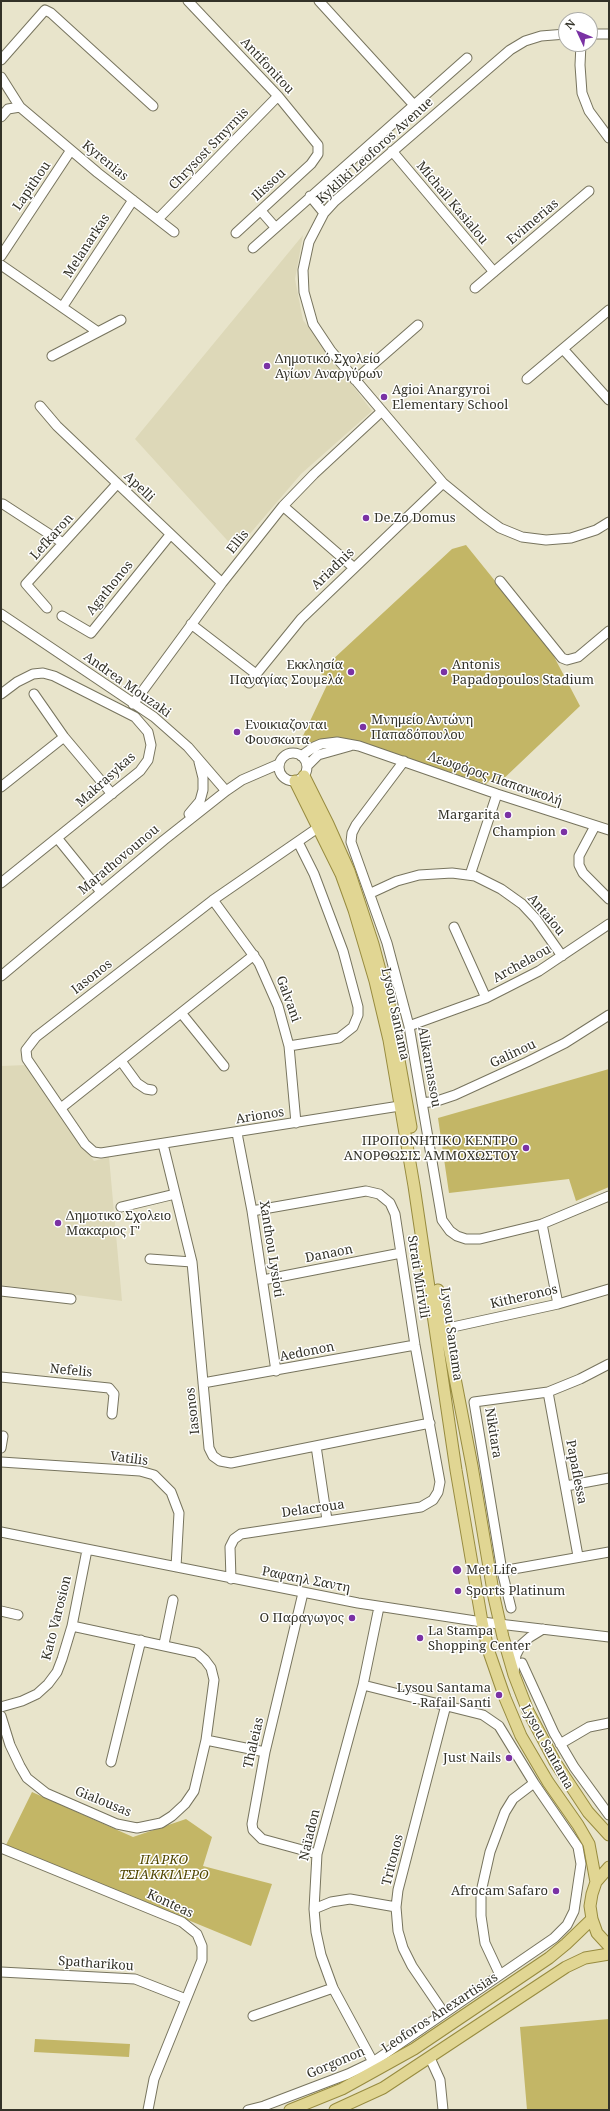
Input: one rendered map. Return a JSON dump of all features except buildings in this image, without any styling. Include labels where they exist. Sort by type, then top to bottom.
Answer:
[{"type":"main road","name":"Lysou Santama","points":[[302,774],[319,827],[344,881],[375,981],[404,1106]]},
{"type":"main road","name":"Lysou Santama","points":[[302,774],[328,824],[349,871],[373,944],[389,1004],[414,1186],[440,1329],[482,1622],[497,1676],[513,1719],[540,1768],[586,1839],[592,1853],[596,1882]]},
{"type":"main road","name":"Lysou Santama","points":[[440,1329],[472,1466],[499,1623],[514,1675],[528,1711],[552,1756],[588,1812],[609,1835]]},
{"type":"main road","points":[[609,1867],[596,1882],[592,1894],[592,1919],[598,1933],[609,1946]]},
{"type":"main road","name":"Leoforos Anexartisias","points":[[290,2110],[342,2089],[414,2049],[549,1958],[592,1919]]},
{"type":"main road","points":[[335,2110],[383,2088],[430,2058],[512,2001],[566,1967],[585,1958],[609,1954]]},
{"type":"street","name":"Antifonitou","points":[[188,1],[278,96],[312,135],[318,145],[318,154]]},
{"type":"street","points":[[319,1],[413,104]]},
{"type":"street","points":[[1,60],[45,10],[51,13],[153,106]]},
{"type":"street","points":[[598,34],[609,34]]},
{"type":"street","name":"Kykliki Leoforos Avenue","points":[[558,35],[541,36],[525,41],[510,50],[335,201],[324,213],[309,242],[303,270],[304,292],[309,312],[318,332],[355,380],[443,483],[482,515],[500,528],[522,537],[546,540],[571,538],[596,530],[609,522]]},
{"type":"street","points":[[581,52],[582,93],[589,111],[609,138]]},
{"type":"street","points":[[253,248],[413,104],[467,58]]},
{"type":"street","name":"Kyrenias","points":[[1,77],[20,107],[71,150],[174,232]]},
{"type":"street","name":"Chrysost Smyrnis","points":[[158,219],[278,96]]},
{"type":"street","points":[[3,114],[14,106],[20,107]]},
{"type":"street","name":"Lapithou","points":[[1,256],[71,150]]},
{"type":"street","name":"Michaïl Kasialou","points":[[392,151],[494,272]]},
{"type":"street","name":"Ilissou","points":[[236,233],[311,164],[318,154]]},
{"type":"street","name":"Evimerias","points":[[475,288],[589,191]]},
{"type":"street","points":[[310,196],[324,213]]},
{"type":"street","name":"Melanarkas","points":[[63,306],[133,200]]},
{"type":"street","points":[[261,211],[276,227]]},
{"type":"street","points":[[1,265],[63,306],[98,332]]},
{"type":"street","points":[[527,379],[609,310]]},
{"type":"street","points":[[52,356],[121,320]]},
{"type":"street","points":[[355,380],[418,325]]},
{"type":"street","points":[[563,349],[609,400]]},
{"type":"street","name":"Apelli","points":[[40,406],[57,426],[222,583]]},
{"type":"street","name":"Ellis","points":[[133,704],[222,583],[283,506],[314,474],[382,411]]},
{"type":"street","name":"Ariadnis","points":[[249,683],[301,619],[353,567],[443,483]]},
{"type":"street","name":"Lefkaron","points":[[47,608],[26,584],[117,484]]},
{"type":"street","points":[[4,504],[64,543]]},
{"type":"street","points":[[283,506],[353,567]]},
{"type":"street","name":"Agathonos","points":[[62,616],[91,633],[170,535]]},
{"type":"street","points":[[500,580],[562,658],[566,660],[578,657],[609,630]]},
{"type":"street","name":"Andrea Mouzaki","points":[[1,614],[154,717],[188,748],[226,791]]},
{"type":"street","points":[[191,624],[256,674]]},
{"type":"street","name":"Makrasykas","points":[[1,694],[27,676],[38,673],[48,674],[60,678],[135,717],[145,728],[150,737],[149,755],[140,770],[58,839],[1,883]]},
{"type":"street","points":[[34,694],[64,737],[112,794]]},
{"type":"street","points":[[1,787],[64,737]]},
{"type":"street","name":"Λεωφόρος Παπανικολή","points":[[301,756],[321,744],[337,742],[350,746],[368,748],[497,794],[609,830]]},
{"type":"street","name":"Λεωφόρος Παπανικολή","points":[[302,774],[318,755],[350,746]]},
{"type":"street","points":[[259,773],[282,777],[286,780],[302,774],[301,756],[293,753],[284,756],[279,764],[282,777]]},
{"type":"street","points":[[176,830],[196,806],[202,796],[203,778],[198,759]]},
{"type":"street","name":"Alikarnassou","points":[[404,761],[352,833],[350,842],[371,893],[387,943],[409,1026],[440,1215],[450,1231],[466,1239],[480,1239],[542,1224],[609,1196]]},
{"type":"street","name":"Marathovounou","points":[[1,976],[176,830],[226,791],[242,780],[279,764]]},
{"type":"street","points":[[470,875],[497,794]]},
{"type":"street","points":[[595,826],[579,856],[579,865],[583,873],[609,899]]},
{"type":"street","name":"Iasonos","points":[[117,1152],[104,1154],[90,1149],[27,1059],[26,1050],[28,1046],[36,1037],[213,900],[319,827]]},
{"type":"street","points":[[58,839],[101,892]]},
{"type":"street","points":[[289,1046],[339,1038],[353,1027],[358,1015],[358,1007],[343,951],[314,874],[298,842]]},
{"type":"street","name":"Antaiou","points":[[371,893],[396,881],[419,874],[437,873],[470,875],[501,889],[522,904],[536,919],[562,956]]},
{"type":"street","name":"Galvani","points":[[213,900],[254,955],[275,997],[282,1017],[289,1046],[296,1123]]},
{"type":"street","name":"Archelaou","points":[[409,1026],[486,998],[539,971],[609,924]]},
{"type":"street","name":"Archelaou","points":[[454,927],[486,998]]},
{"type":"street","points":[[61,1108],[182,1014],[254,955]]},
{"type":"street","points":[[182,1014],[224,1066]]},
{"type":"street","name":"Galinou","points":[[422,1102],[437,1101],[455,1095],[527,1062],[565,1043],[609,1015]]},
{"type":"street","points":[[121,1061],[137,1083],[146,1089],[152,1090]]},
{"type":"street","name":"Arionos","points":[[117,1152],[404,1106]]},
{"type":"street","name":"Xanthou Lysioti","points":[[237,1133],[252,1211],[276,1371]]},
{"type":"street","name":"Iasonos","points":[[163,1144],[192,1262],[209,1448],[213,1456],[220,1461],[231,1463],[430,1423]]},
{"type":"street","name":"Strati Mirivili","points":[[252,1211],[366,1191],[384,1196],[394,1210],[440,1478],[440,1487],[435,1497]]},
{"type":"street","points":[[121,1207],[175,1194]]},
{"type":"street","points":[[542,1224],[558,1304]]},
{"type":"street","name":"Danaon","points":[[263,1280],[401,1253]]},
{"type":"street","points":[[150,1259],[192,1262]]},
{"type":"street","name":"Kitheronos","points":[[440,1329],[558,1304],[609,1288]]},
{"type":"street","points":[[1,1291],[71,1299]]},
{"type":"street","name":"Aedonon","points":[[203,1383],[416,1345]]},
{"type":"street","name":"Nikitara","points":[[511,1608],[502,1571],[474,1402],[548,1392],[580,1379],[609,1364]]},
{"type":"street","name":"Nefelis","points":[[1,1377],[109,1388],[114,1394],[112,1414]]},
{"type":"street","name":"Papaflessa","points":[[548,1392],[578,1556]]},
{"type":"street","points":[[1,1448],[3,1436]]},
{"type":"street","points":[[316,1446],[326,1520]]},
{"type":"street","name":"Vatilis","points":[[1,1462],[140,1471],[154,1475],[171,1492],[179,1513],[176,1567]]},
{"type":"street","points":[[566,1486],[609,1478]]},
{"type":"street","name":"Delacroua","points":[[231,1579],[230,1551],[232,1543],[238,1536],[249,1532],[421,1507],[429,1503],[435,1497]]},
{"type":"street","name":"Ραφαηλ Σαντη","points":[[1,1532],[303,1594],[482,1622],[609,1637]]},
{"type":"street","name":"Kato Varosion","points":[[1,1707],[30,1698],[48,1684],[60,1665],[72,1626],[87,1550]]},
{"type":"street","points":[[502,1571],[578,1556],[609,1552]]},
{"type":"street","name":"Thaleias","points":[[303,1594],[265,1752],[252,1816],[253,1830],[262,1839],[317,1854]]},
{"type":"street","points":[[164,1644],[173,1600]]},
{"type":"street","name":"Naïadon","points":[[373,2062],[333,1988],[321,1955],[316,1932],[314,1909],[317,1854],[363,1685],[379,1607]]},
{"type":"street","points":[[1,1611],[18,1615]]},
{"type":"street","name":"Gialousas","points":[[1,1716],[10,1745],[27,1778],[46,1793],[117,1824],[137,1828],[161,1823],[172,1816],[185,1804],[194,1791],[206,1740],[214,1680],[211,1668],[197,1653],[164,1644],[72,1626]]},
{"type":"street","points":[[514,1675],[514,1662],[518,1650],[530,1637],[543,1629]]},
{"type":"street","points":[[111,1762],[141,1640]]},
{"type":"street","points":[[522,1663],[539,1704],[560,1744],[581,1777],[609,1816]]},
{"type":"street","points":[[363,1685],[446,1705]]},
{"type":"street","name":"Gorgonon","points":[[248,2110],[264,2106],[334,2080],[373,2062],[558,1934],[570,1921],[574,1911],[581,1864],[580,1852],[575,1841],[534,1783],[503,1730],[492,1719],[446,1705]]},
{"type":"street","name":"Tritonos","points":[[444,2013],[412,1966],[403,1948],[398,1931],[396,1906],[398,1890],[446,1705]]},
{"type":"street","points":[[560,1744],[590,1727],[609,1723]]},
{"type":"street","points":[[206,1740],[265,1752]]},
{"type":"street","points":[[500,1975],[485,1943],[481,1916],[481,1892],[492,1845],[505,1812],[513,1799],[534,1783]]},
{"type":"street","name":"Konteas","points":[[1,1848],[189,1926],[200,1940],[203,1953],[154,2079],[148,2110]]},
{"type":"street","points":[[314,1909],[331,1902],[350,1899],[396,1906]]},
{"type":"street","name":"Spatharikou","points":[[1,1972],[135,1979],[186,1999]]},
{"type":"street","points":[[253,2016],[333,1988]]},
{"type":"street","points":[[430,2058],[440,2080],[443,2110]]},
{"type":"shaded area","name":"Δημοτικό Σχολείο Αγίων Αναργύρων","points":[[303,235],[295,279],[303,320],[372,411],[301,474],[236,550],[135,439]]},
{"type":"shaded area","name":"Δημοτικο Σχολειο Μακαριος Γ'","points":[[27,1065],[94,1161],[109,1157],[122,1301],[1,1285],[1,1066]]},
{"type":"green space","name":"Antonis Papadopoulos Stadium","points":[[466,545],[550,649],[580,706],[498,784],[489,781],[486,784],[358,742],[305,742],[307,737],[302,738],[327,685],[323,681],[325,676],[321,674],[330,662],[452,549]]},
{"type":"green space","name":"ΠΡΟΠΟΝΗΤΙΚΟ ΚΕΝΤΡΟ ΑΝΟΡΘΩΣΙΣ ΑΜΜΟΧΩΣΤΟΥ","points":[[609,1069],[609,1187],[576,1201],[569,1179],[449,1193],[438,1118]]},
{"type":"green space","name":"ΠΑΡΚΟ ΤΣΙΑΚΚΙΛΕΡΟ","points":[[32,1792],[133,1837],[186,1819],[212,1837],[203,1866],[272,1884],[251,1946],[6,1845]]},
{"type":"green space","points":[[609,2019],[609,2110],[527,2110],[520,2027]]},
{"type":"green space","points":[[35,2039],[130,2044],[129,2057],[34,2052]]},
{"type":"place","name":"Δημοτικό Σχολείο Αγίων Αναργύρων","points":[[267,366]]},
{"type":"place","name":"Agioi Anargyroi Elementary School","points":[[384,397]]},
{"type":"place","name":"De.Zo Domus","points":[[366,518]]},
{"type":"place","name":"Εκκλησία Παναγίας Σουμελά","points":[[351,672]]},
{"type":"place","name":"Antonis Papadopoulos Stadium","points":[[444,672]]},
{"type":"place","name":"Μνημείο Αντώνη Παπαδόπουλου","points":[[363,727]]},
{"type":"place","name":"Ενοικιαζονται Φουσκωτα","points":[[237,732]]},
{"type":"place","name":"Margarita","points":[[508,815]]},
{"type":"place","name":"Champion","points":[[564,832]]},
{"type":"place","name":"ΠΡΟΠΟΝΗΤΙΚΟ ΚΕΝΤΡΟ ΑΝΟΡΘΩΣΙΣ ΑΜΜΟΧΩΣΤΟΥ","points":[[526,1148]]},
{"type":"place","name":"Δημοτικο Σχολειο Μακαριος Γ'","points":[[58,1223]]},
{"type":"place","name":"Met Life","points":[[457,1570]]},
{"type":"place","name":"Sports Platinum","points":[[458,1591]]},
{"type":"place","name":"Ο Παραγωγος","points":[[352,1618]]},
{"type":"place","name":"La Stampa Shopping Center","points":[[420,1638]]},
{"type":"place","name":"Lysou Santama - Rafail Santi","points":[[499,1695]]},
{"type":"place","name":"Just Nails","points":[[509,1758]]},
{"type":"place","name":"Afrocam Safaro","points":[[556,1891]]}]
